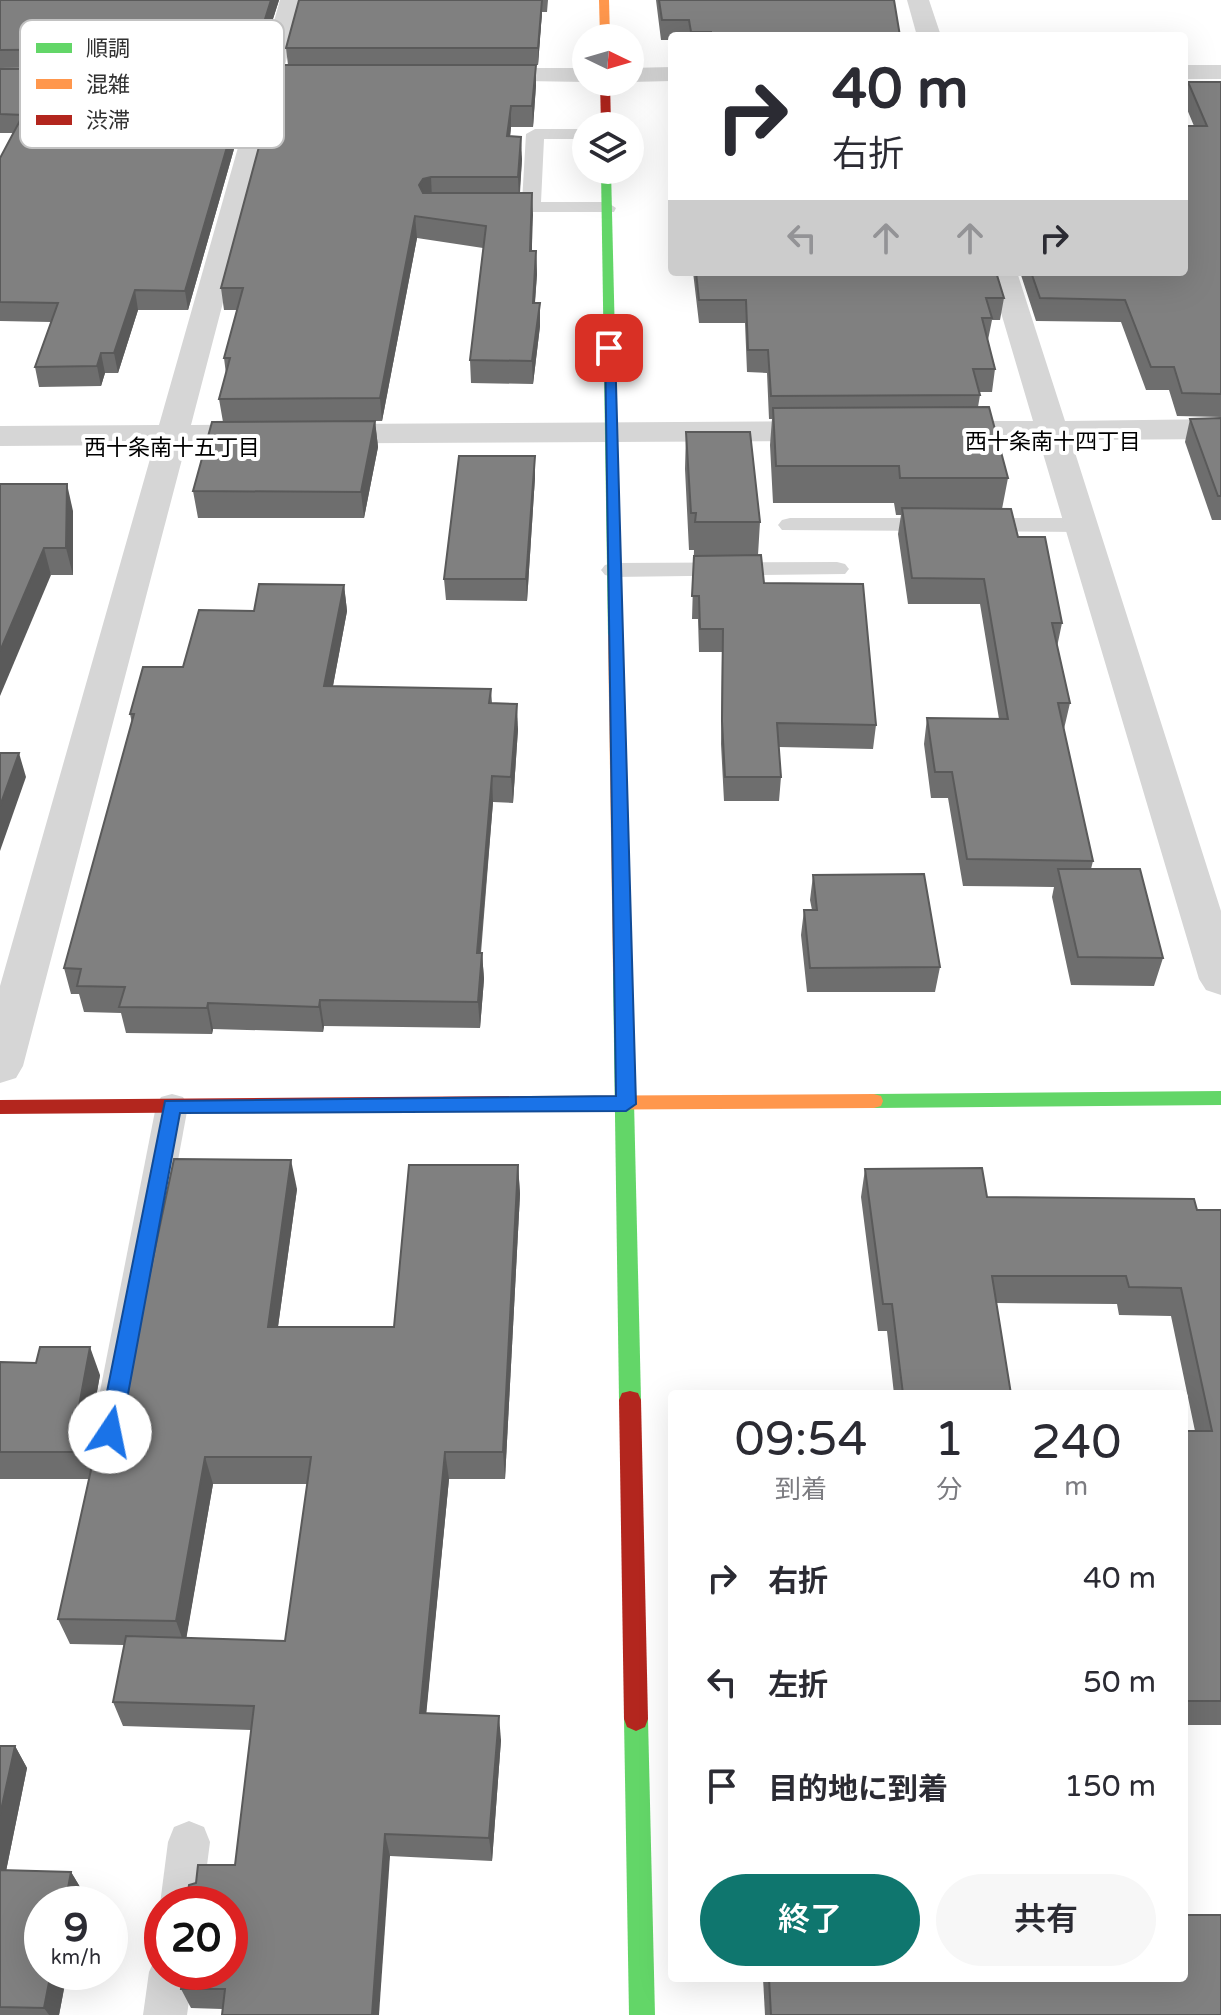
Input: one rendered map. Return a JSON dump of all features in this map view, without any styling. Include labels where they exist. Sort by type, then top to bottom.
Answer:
[{"type":"street","points":[[284,25],[291,0]]},
{"type":"street","points":[[604,0],[605,24]]},
{"type":"street","points":[[918,0],[928,32]]},
{"type":"street","points":[[1188,72],[1221,72]]},
{"type":"street","points":[[644,75],[668,74]]},
{"type":"street","points":[[460,75],[572,75]]},
{"type":"street","points":[[0,1066],[250,148]]},
{"type":"street","points":[[606,184],[626,1104],[655,1840],[642,2015]]},
{"type":"street","points":[[1004,276],[1221,979]]},
{"type":"street","points":[[911,431],[1221,429]]},
{"type":"street","points":[[0,436],[864,431]]},
{"type":"street","points":[[0,1107],[1221,1098]]},
{"type":"lane","points":[[531,208],[535,134],[572,134]]},
{"type":"lane","points":[[474,208],[607,208]]},
{"type":"lane","points":[[790,525],[1082,525]]},
{"type":"lane","points":[[613,570],[837,569]]},
{"type":"lane","points":[[110,1432],[172,1106]]},
{"type":"lane","points":[[183,1886],[189,1842]]},
{"type":"lane","points":[[165,2015],[168,1990]]},
{"type":"building","points":[[0,0],[271,0],[265,20],[20,20],[20,50],[0,50]]},
{"type":"building","points":[[299,0],[542,0],[538,48],[286,48]]},
{"type":"building","points":[[659,0],[894,0],[899,32],[691,32],[689,20],[662,20]]},
{"type":"building","points":[[284,65],[536,65],[532,106],[511,106],[507,136],[521,137],[518,177],[431,177],[423,179],[419,185],[423,193],[532,193],[530,251],[536,251],[533,303],[540,303],[532,361],[470,360],[486,226],[415,216],[380,398],[219,399],[230,358],[224,358],[243,288],[221,288],[259,148],[284,148]]},
{"type":"building","points":[[0,69],[20,69],[20,115],[0,114]]},
{"type":"building","points":[[1188,82],[1221,82],[1221,394],[1182,393],[1174,367],[1151,367],[1125,300],[1040,298],[1032,276],[1188,276],[1188,126],[1207,126]]},
{"type":"building","points":[[20,121],[20,148],[227,148],[185,291],[135,290],[114,353],[101,353],[97,366],[35,367],[58,303],[0,302],[0,158]]},
{"type":"building","points":[[696,276],[997,276],[1004,298],[986,298],[992,318],[982,318],[995,369],[973,369],[980,395],[771,396],[768,350],[748,350],[746,300],[699,300]]},
{"type":"building","points":[[989,407],[1008,478],[900,478],[899,466],[776,466],[773,408]]},
{"type":"building","points":[[1221,418],[1221,496],[1218,496],[1190,419]]},
{"type":"building","points":[[375,421],[361,492],[193,491],[212,422]]},
{"type":"building","points":[[686,432],[750,432],[760,522],[695,522],[696,513],[691,513]]},
{"type":"building","points":[[459,456],[535,456],[526,579],[444,579]]},
{"type":"building","points":[[0,484],[67,484],[66,548],[44,548],[0,651]]},
{"type":"building","points":[[902,508],[1011,509],[1018,537],[1045,537],[1062,623],[1052,623],[1070,703],[1058,703],[1093,861],[967,859],[952,772],[935,772],[927,718],[1008,719],[984,579],[912,578]]},
{"type":"building","points":[[761,555],[764,583],[863,584],[876,725],[777,723],[781,777],[725,777],[723,629],[700,629],[699,596],[692,596],[694,556]]},
{"type":"building","points":[[259,584],[344,585],[324,686],[491,689],[489,703],[517,704],[511,777],[492,776],[477,953],[482,953],[478,1002],[320,1000],[319,1007],[208,1003],[207,1008],[119,1007],[125,987],[77,986],[81,969],[64,968],[134,714],[130,714],[143,667],[183,667],[199,610],[254,611]]},
{"type":"building","points":[[0,753],[19,753],[0,806]]},
{"type":"building","points":[[1058,869],[1140,869],[1163,958],[1078,957]]},
{"type":"building","points":[[924,874],[940,967],[810,968],[804,910],[817,910],[813,875]]},
{"type":"building","points":[[174,1159],[291,1160],[268,1327],[394,1327],[409,1165],[518,1165],[503,1452],[445,1452],[420,1713],[499,1716],[489,1838],[385,1834],[372,2015],[222,2015],[225,1990],[248,1990],[248,1886],[189,1886],[196,1883],[198,1865],[235,1865],[254,1706],[113,1702],[126,1636],[285,1641],[311,1457],[205,1457],[176,1621],[58,1619],[95,1452],[0,1452],[0,1362],[36,1363],[40,1347],[90,1347],[79,1406],[86,1419],[99,1424],[116,1417],[122,1405]]},
{"type":"building","points":[[982,1168],[987,1197],[1194,1199],[1197,1210],[1221,1210],[1221,1701],[1188,1701],[1188,1431],[1212,1431],[1181,1288],[1129,1287],[1126,1276],[992,1276],[1010,1390],[903,1390],[892,1304],[883,1304],[865,1169]]},
{"type":"building","points":[[0,1746],[15,1746],[0,1815]]},
{"type":"building","points":[[0,1870],[71,1872],[68,1886],[24,1886],[24,1990],[48,1990],[44,2008],[0,2007]]},
{"type":"building","points":[[1188,1915],[1221,1915],[1221,2015],[771,2015],[769,1982],[1188,1982]]},
{"type":"traffic: fast","points":[[606,184],[615,635]]},
{"type":"traffic: fast","points":[[622,973],[630,1400]]},
{"type":"traffic: fast","points":[[874,1101],[1221,1098]]},
{"type":"traffic: fast","points":[[636,1719],[642,2015]]},
{"type":"traffic: slow","points":[[604,0],[605,24]]},
{"type":"traffic: slow","points":[[615,635],[622,973]]},
{"type":"traffic: slow","points":[[526,1103],[874,1101]]},
{"type":"traffic: jam","points":[[605,96],[606,112]]},
{"type":"traffic: jam","points":[[0,1107],[526,1103]]},
{"type":"traffic: jam","points":[[630,1400],[636,1719]]},
{"type":"district","name":"西十条南十四丁目","points":[[1053,442]]},
{"type":"district","name":"西十条南十五丁目","points":[[172,448]]},
{"type":"route","points":[[110,1432],[172,1106],[626,1104],[609,348]]}]
